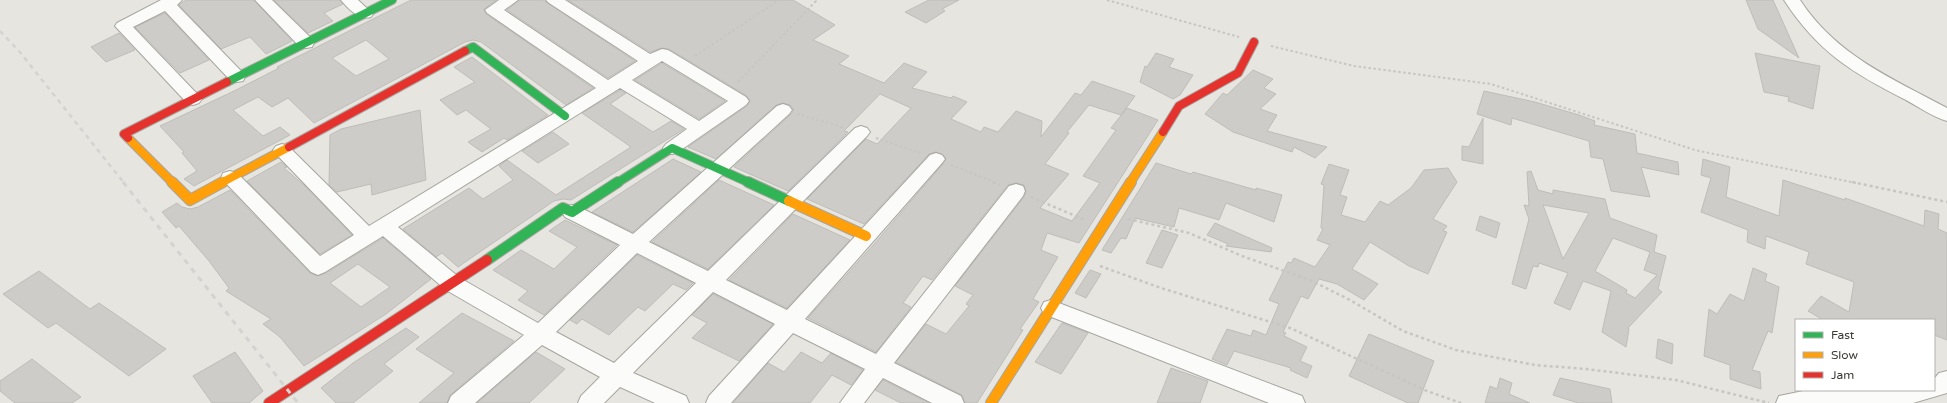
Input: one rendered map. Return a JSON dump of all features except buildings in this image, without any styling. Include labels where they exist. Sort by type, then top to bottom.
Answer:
[{"type":"street","points":[[263,0],[306,43]]},
{"type":"street","points":[[349,0],[365,14]]},
{"type":"street","points":[[392,0],[124,134],[190,200],[473,47],[565,116]]},
{"type":"street","points":[[510,0],[493,10],[614,84],[699,129]]},
{"type":"street","points":[[554,0],[650,61]]},
{"type":"street","points":[[1792,0],[1804,20],[1838,52],[1872,74],[1947,115]]},
{"type":"street","points":[[193,99],[123,26],[171,2],[237,77]]},
{"type":"street","points":[[991,403],[1179,106],[1238,73],[1254,42]]},
{"type":"street","points":[[230,178],[318,268],[565,116],[662,54],[740,101],[672,148],[572,212]]},
{"type":"street","points":[[459,403],[540,334],[717,167],[783,110]]},
{"type":"street","points":[[589,403],[618,376],[710,281],[861,132]]},
{"type":"street","points":[[672,148],[717,167],[866,236]]},
{"type":"street","points":[[282,150],[368,237]]},
{"type":"street","points":[[717,403],[936,159]]},
{"type":"street","points":[[851,403],[1016,191]]},
{"type":"street","points":[[269,403],[453,284],[563,208],[953,403]]},
{"type":"street","points":[[385,227],[453,284],[657,399],[678,403]]},
{"type":"street","points":[[1051,308],[1294,403]]},
{"type":"street","points":[[1935,388],[1941,386],[1947,380]]},
{"type":"street","points":[[1787,403],[1889,397],[1915,394],[1926,391]]},
{"type":"path","points":[[681,65],[779,0]]},
{"type":"path","points":[[728,93],[816,2],[815,0]]},
{"type":"path","points":[[1107,0],[1128,4],[1254,42],[1354,66],[1491,84],[1695,150],[1947,202]]},
{"type":"path","points":[[1112,212],[1140,223],[1189,233],[1242,256],[1310,280],[1350,300],[1403,331],[1456,350],[1535,365],[1586,369],[1676,380],[1769,403]]},
{"type":"path","points":[[1082,260],[1161,288],[1290,328],[1427,391],[1461,403]]},
{"type":"railway","points":[[0,31],[19,51],[124,183]]},
{"type":"railway","points":[[123,182],[298,403]]},
{"type":"traffic: fast","points":[[227,82],[392,0]]},
{"type":"traffic: fast","points":[[465,51],[473,47],[565,116]]},
{"type":"traffic: fast","points":[[487,260],[563,208],[572,212],[672,148],[789,201]]},
{"type":"traffic: slow","points":[[991,403],[1163,132]]},
{"type":"traffic: slow","points":[[128,138],[190,200],[289,147]]},
{"type":"traffic: slow","points":[[789,201],[866,236]]},
{"type":"traffic: jam","points":[[1163,132],[1179,106],[1238,73],[1254,42]]},
{"type":"traffic: jam","points":[[289,147],[465,51]]},
{"type":"traffic: jam","points":[[128,138],[124,134],[227,82]]},
{"type":"traffic: jam","points":[[269,403],[487,260]]}]
